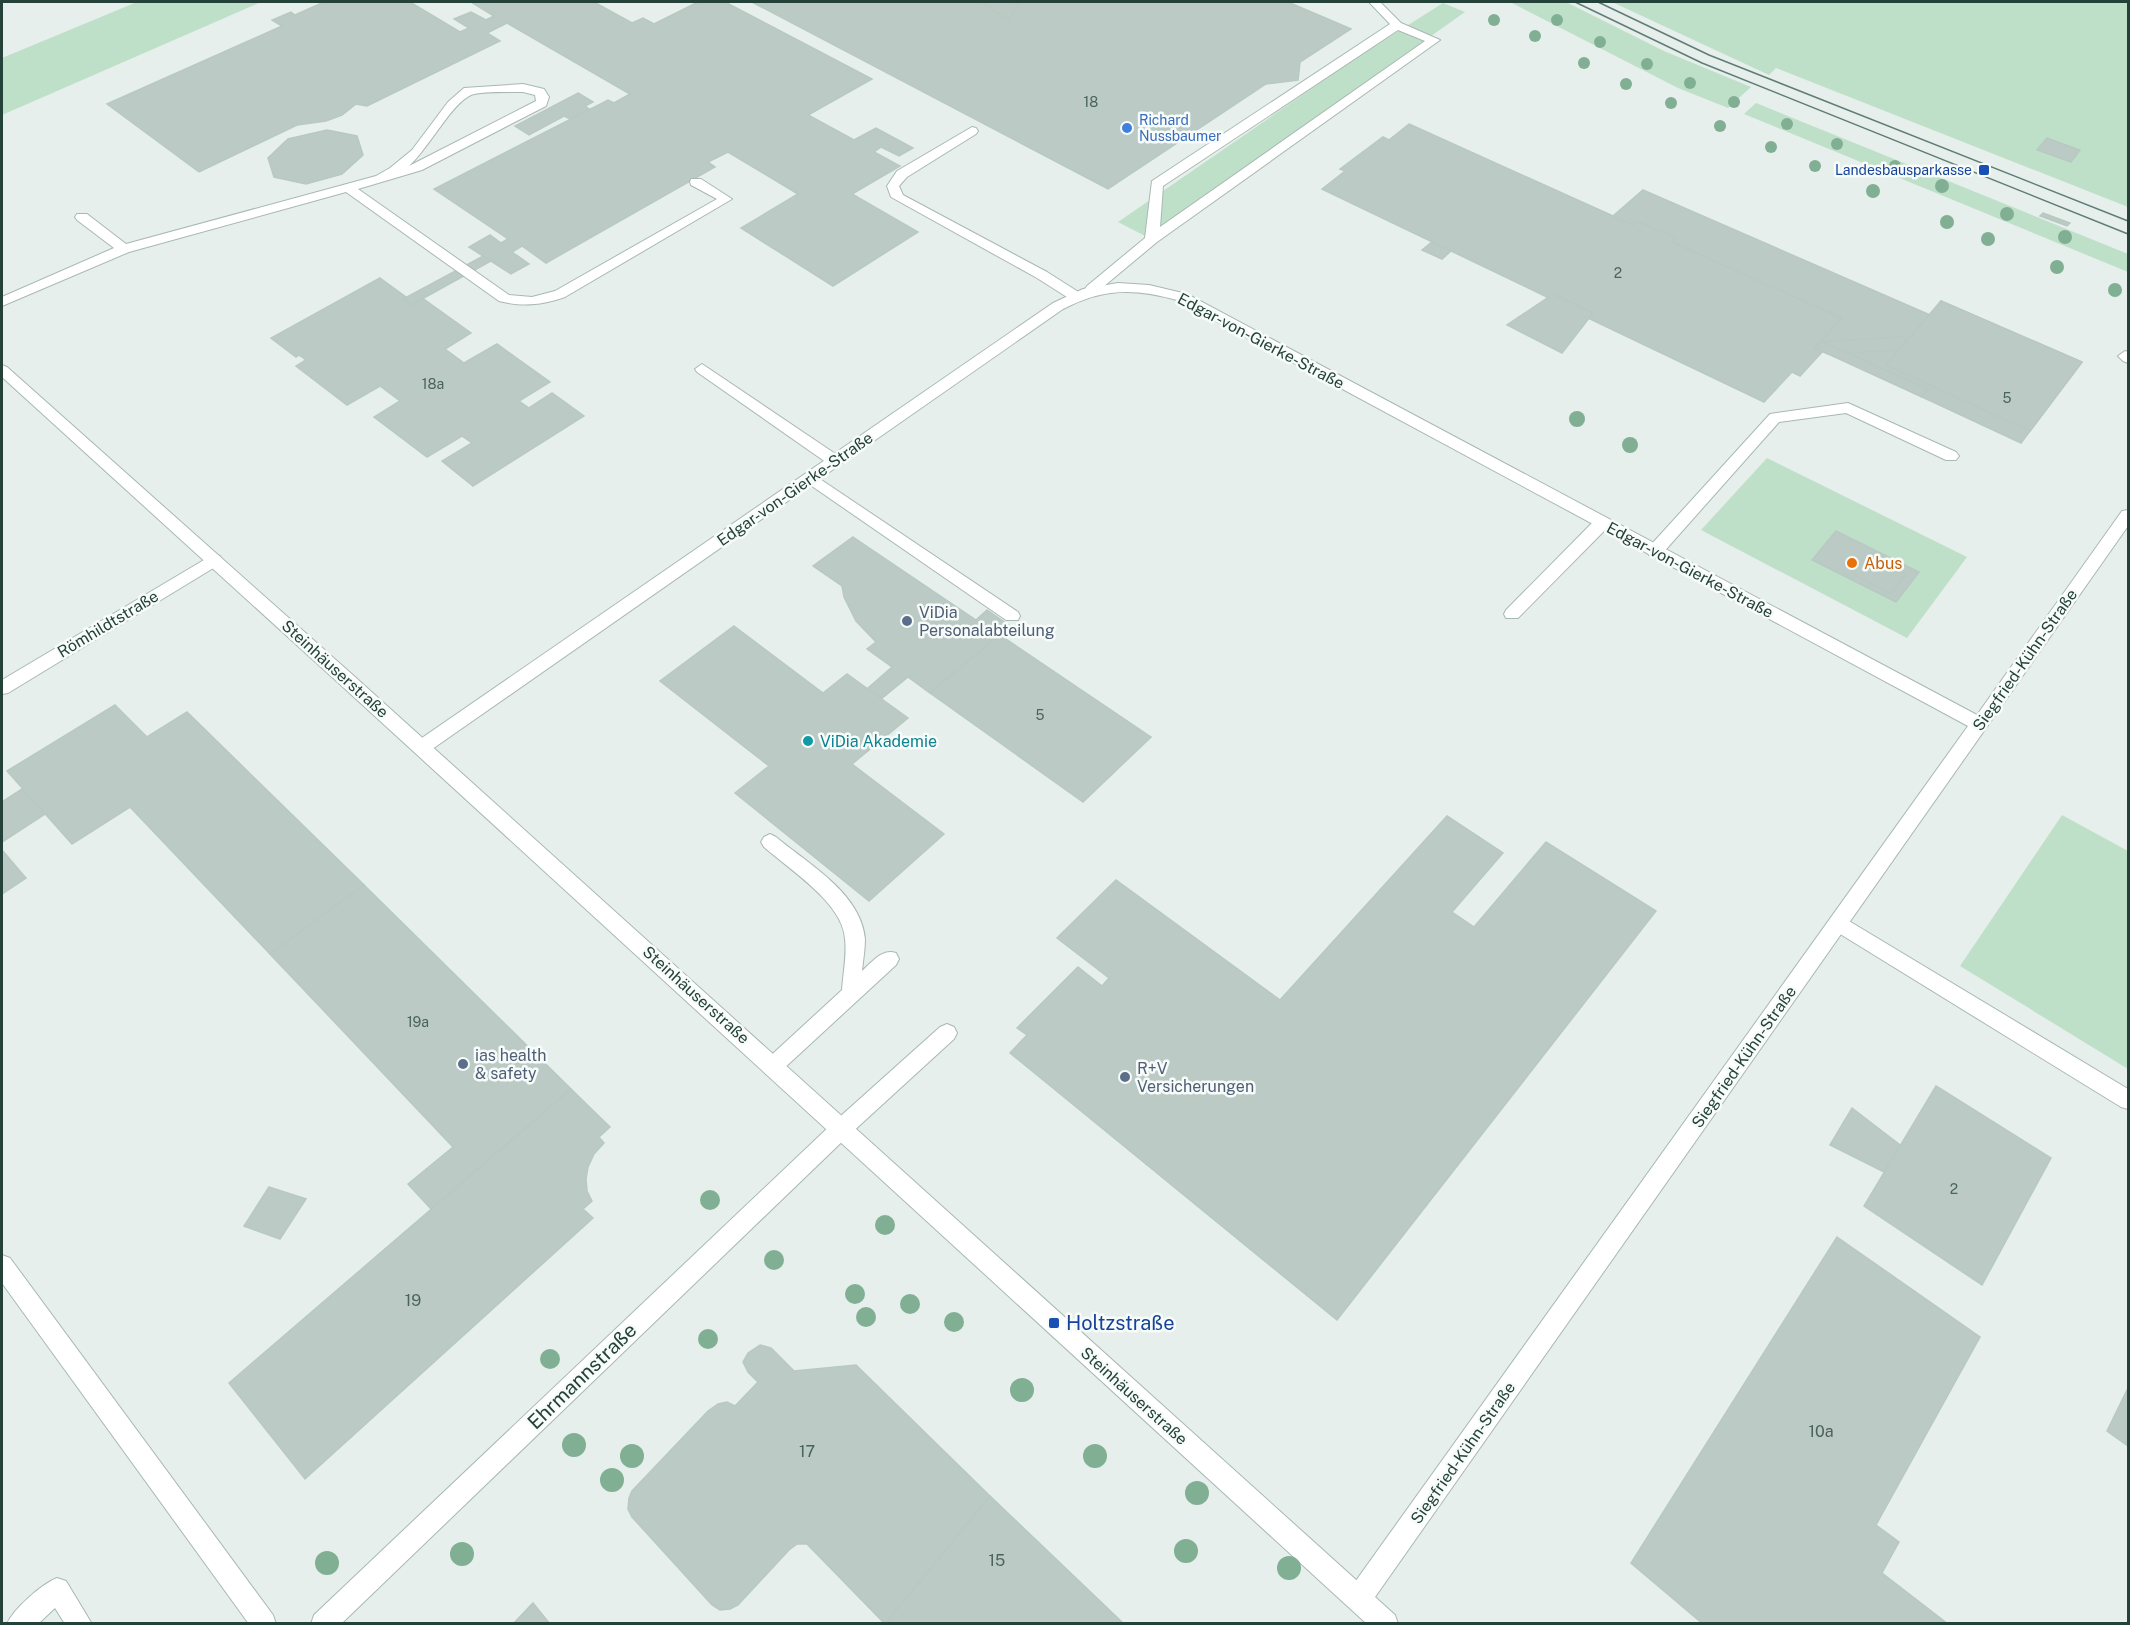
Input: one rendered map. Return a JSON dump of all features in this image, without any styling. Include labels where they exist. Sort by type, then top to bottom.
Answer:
[{"type":"street","points":[[1092,290],[1152,239],[1434,40],[1397,25],[1374,2]]},
{"type":"street","points":[[1152,239],[1157,184],[1397,25]]},
{"type":"street","points":[[2,302],[124,249],[381,178],[417,167],[535,108],[542,103],[543,97],[533,90],[523,88],[468,91],[452,105],[416,153],[395,171],[381,178]]},
{"type":"street","points":[[972,131],[902,174],[893,186],[897,197],[1042,275],[1075,296]]},
{"type":"street","points":[[347,187],[504,298],[519,303],[540,301],[560,294],[726,200],[696,182]]},
{"type":"street","points":[[82,217],[124,249]]},
{"type":"street","name":"Edgar-von-Gierke-Straße","points":[[422,747],[1075,296],[1092,290],[1121,287],[1154,288],[1182,297],[1979,724]]},
{"type":"street","points":[[702,369],[836,461]]},
{"type":"street","name":"Steinhäuserstraße","points":[[2,370],[422,747],[1386,1623]]},
{"type":"street","points":[[1655,551],[1775,418],[1848,408],[1952,456]]},
{"type":"street","points":[[811,478],[1012,616]]},
{"type":"street","name":"Siegfried-Kühn-Straße","points":[[1359,1598],[2128,515]]},
{"type":"street","points":[[1512,614],[1602,523]]},
{"type":"street","name":"Römhildtstraße","points":[[2,688],[214,560]]},
{"type":"street","points":[[770,842],[836,898],[850,918],[855,939],[851,994]]},
{"type":"street","points":[[1839,923],[2128,1100]]},
{"type":"street","points":[[773,1066],[889,959]]},
{"type":"street","name":"Ehrmannstraße","points":[[323,1623],[842,1129],[947,1033]]},
{"type":"street","points":[[2,1266],[264,1623]]},
{"type":"street","points":[[19,1623],[57,1590],[80,1623]]},
{"type":"green space","points":[[137,2],[261,2],[2,115],[2,58]]},
{"type":"green space","points":[[1510,2],[1566,2],[1664,51],[1751,87],[1728,108],[1678,88]]},
{"type":"green space","points":[[1612,2],[2128,2],[2128,207],[1776,68],[1769,75]]},
{"type":"green space","points":[[1443,3],[1465,12],[1147,237],[1118,222],[1356,58]]},
{"type":"green space","points":[[1756,103],[2128,254],[2128,272],[1744,114]]},
{"type":"green space","points":[[1767,458],[1967,557],[1907,638],[1701,530]]},
{"type":"green space","points":[[2062,815],[2128,851],[2128,1069],[1960,966]]},
{"type":"building","points":[[324,2],[410,2],[460,32],[469,28],[454,19],[471,12],[486,20],[494,16],[471,2],[594,2],[632,23],[643,18],[654,24],[698,2],[725,2],[872,79],[808,115],[854,140],[876,128],[913,148],[899,156],[881,147],[874,152],[900,166],[852,194],[918,232],[833,286],[741,228],[798,194],[728,152],[708,162],[715,167],[546,263],[522,246],[512,252],[529,264],[511,274],[469,247],[490,235],[501,243],[508,239],[434,189],[608,100],[614,103],[630,94],[507,23],[487,33],[500,41],[367,106],[356,104],[342,115],[326,121],[297,125],[199,172],[107,104],[282,26],[272,20],[291,12],[295,15]]},
{"type":"building","points":[[752,2],[1288,2],[1351,29],[1300,62],[1298,80],[1266,84],[1108,189]]},
{"type":"building","points":[[980,2],[1019,2],[1009,20]]},
{"type":"building","points":[[578,93],[593,102],[585,106],[589,109],[570,119],[564,116],[529,135],[515,126]]},
{"type":"building","points":[[1409,124],[1633,225],[1637,221],[1676,238],[1672,242],[1842,318],[1815,348],[1823,351],[1800,376],[1792,372],[1764,402],[1588,318],[1593,313],[1553,294],[1549,298],[1322,189],[1345,171],[1340,169],[1383,137],[1389,140]]},
{"type":"building","points":[[327,130],[357,136],[363,155],[342,174],[306,184],[274,177],[268,158],[288,139]]},
{"type":"building","points":[[2047,138],[2080,150],[2071,162],[2037,150]]},
{"type":"building","points":[[1643,190],[1930,315],[1941,301],[2082,362],[2021,443],[1922,397],[1928,389],[1821,341],[1842,318],[1672,242],[1676,238],[1637,221],[1633,225],[1613,216]]},
{"type":"building","points":[[2043,213],[2070,223],[2067,226],[2040,216]]},
{"type":"building","points":[[1432,242],[1451,251],[1442,259],[1422,250]]},
{"type":"building","points":[[483,256],[491,261],[411,305],[403,299]]},
{"type":"building","points":[[380,278],[406,297],[403,299],[411,305],[422,298],[471,333],[445,349],[464,363],[497,344],[550,382],[519,401],[529,408],[552,393],[584,416],[473,486],[442,461],[472,443],[462,436],[427,457],[374,417],[400,401],[380,386],[347,405],[296,366],[306,360],[299,355],[296,357],[271,338]]},
{"type":"building","points":[[1553,294],[1593,313],[1562,353],[1507,325]]},
{"type":"building","points":[[1941,301],[2082,362],[2030,431],[1886,365]]},
{"type":"building","points":[[1900,337],[1907,340],[1898,350],[1828,354],[1815,348],[1819,342]]},
{"type":"building","points":[[1821,341],[1928,389],[1922,397],[1815,348]]},
{"type":"building","points":[[1836,531],[1919,572],[1896,602],[1812,560]]},
{"type":"building","points":[[853,537],[976,620],[987,610],[1010,626],[930,693],[908,677],[881,699],[867,689],[892,667],[867,649],[876,642],[856,621],[844,597],[842,586],[813,566]]},
{"type":"building","points":[[1870,552],[1885,560],[1882,563],[1905,575],[1891,594],[1852,573]]},
{"type":"building","name":"ViDia Akademie","points":[[734,626],[823,693],[847,674],[908,718],[852,764],[944,834],[869,901],[735,793],[769,766],[660,681]]},
{"type":"building","points":[[1000,635],[1151,737],[1083,802],[930,693]]},
{"type":"building","points":[[115,705],[147,737],[187,712],[364,885],[270,954],[130,807],[72,844],[7,771]]},
{"type":"building","points":[[22,789],[45,814],[2,842],[2,802]]},
{"type":"building","points":[[1447,816],[1503,853],[1452,912],[1474,927],[1546,842],[1656,911],[1337,1320],[1010,1053],[1027,1035],[1017,1028],[1078,967],[1102,986],[1109,978],[1057,938],[1116,880],[1280,1000]]},
{"type":"building","points":[[2,850],[26,878],[2,894]]},
{"type":"building","points":[[364,885],[571,1089],[431,1209],[408,1184],[453,1147],[270,954]]},
{"type":"building","points":[[1936,1086],[2051,1158],[1982,1285],[1864,1206]]},
{"type":"building","points":[[571,1089],[610,1127],[599,1137],[604,1143],[594,1154],[588,1167],[587,1191],[592,1201],[583,1209],[593,1218],[305,1479],[229,1383]]},
{"type":"building","points":[[1852,1108],[1900,1145],[1884,1172],[1830,1145]]},
{"type":"building","points":[[269,1187],[306,1199],[280,1239],[244,1226]]},
{"type":"building","points":[[1837,1237],[1980,1337],[1876,1525],[1899,1542],[1882,1573],[1948,1624],[1703,1624],[1631,1563]]},
{"type":"building","points":[[760,1345],[771,1348],[794,1371],[856,1365],[990,1496],[885,1624],[807,1544],[797,1544],[789,1550],[738,1605],[720,1610],[712,1605],[632,1517],[628,1509],[632,1491],[708,1411],[718,1404],[727,1402],[735,1406],[758,1382],[748,1372],[743,1362],[748,1353]]},
{"type":"building","points":[[2128,1388],[2128,1446],[2107,1431]]},
{"type":"building","points":[[990,1496],[1124,1624],[885,1624]]},
{"type":"building","points":[[533,1603],[550,1624],[513,1624]]},
{"type":"tram line","points":[[1575,2],[1702,63],[2128,234]]},
{"type":"tram line","points":[[1598,2],[1709,55],[2128,221]]},
{"type":"place","name":"Richard Nussbaumer","points":[[1127,128]]},
{"type":"place","name":"Landesbausparkasse","points":[[1984,170]]},
{"type":"place","name":"Abus","points":[[1852,563]]},
{"type":"place","name":"ViDia Personalabteilung","points":[[907,621]]},
{"type":"place","name":"ViDia Akademie","points":[[808,741]]},
{"type":"place","name":"ias health & safety","points":[[463,1064]]},
{"type":"place","name":"R+V Versicherungen","points":[[1125,1077]]},
{"type":"place","name":"Holtzstraße","points":[[1054,1323]]}]
